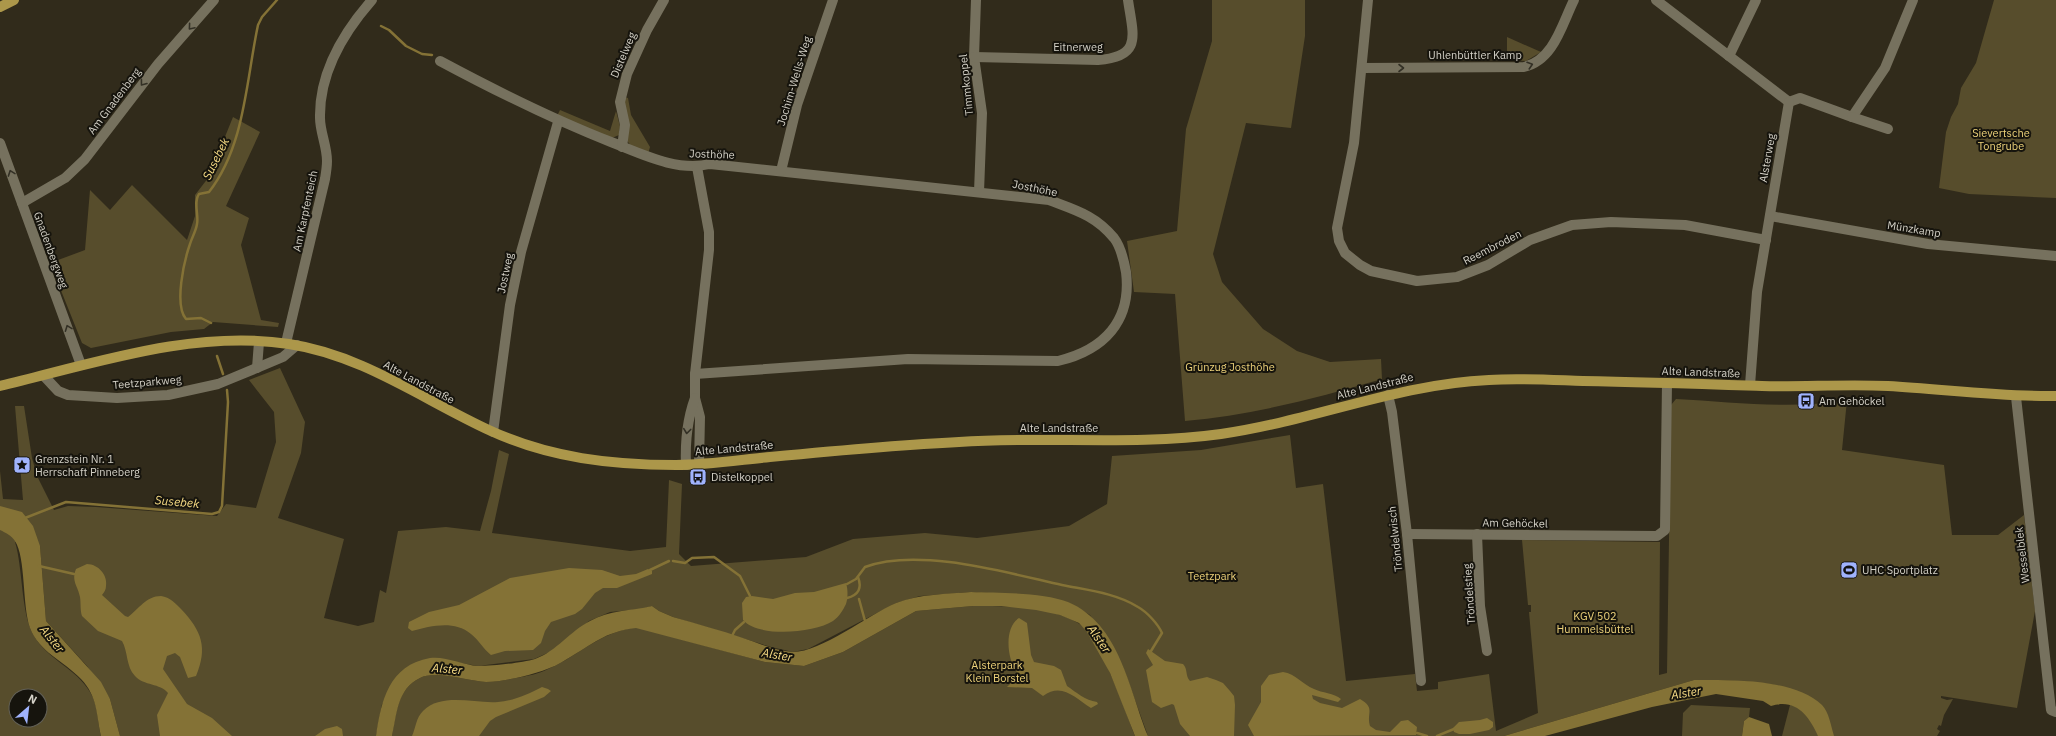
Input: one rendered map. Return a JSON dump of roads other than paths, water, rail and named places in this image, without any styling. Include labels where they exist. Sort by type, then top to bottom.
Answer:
[{"type":"main road","points":[[0,7],[14,0]]},
{"type":"main road","name":"Alte Landstraße","points":[[0,386],[44,376],[82,365],[155,350],[205,343],[259,342],[291,344],[332,355],[373,371],[493,432],[539,450],[570,457],[621,464],[686,465],[1003,439],[1155,439],[1193,437],[1221,434],[1282,422],[1432,385],[1490,380],[1889,386],[2016,397],[2056,396]]},
{"type":"street","name":"Am Gnadenberg","points":[[22,203],[65,178],[85,159],[158,64],[214,0]]},
{"type":"street","name":"Am Karpfenteich","points":[[291,344],[325,179],[327,160],[320,119],[322,94],[328,72],[339,44],[353,22],[372,0]]},
{"type":"street","name":"Distelweg","points":[[622,146],[625,125],[620,102],[626,74],[664,0]]},
{"type":"street","name":"Jochim-Wells-Weg","points":[[781,171],[797,105],[833,0]]},
{"type":"street","name":"Timmkoppel","points":[[976,0],[974,57],[982,113],[979,192]]},
{"type":"street","name":"Eitnerweg","points":[[974,57],[1098,60],[1113,59],[1123,55],[1129,50],[1132,41],[1128,0]]},
{"type":"street","name":"Reembroden","points":[[1368,0],[1354,143],[1337,228],[1339,241],[1347,255],[1356,262],[1371,271],[1417,281],[1457,277],[1488,265],[1530,240],[1572,225],[1611,222],[1685,225],[1766,240]]},
{"type":"street","name":"Uhlenbüttler Kamp","points":[[1362,68],[1524,67],[1535,64],[1546,55],[1553,44],[1574,0]]},
{"type":"street","points":[[1656,0],[1790,102],[1800,98],[1888,129]]},
{"type":"street","points":[[1728,56],[1756,0]]},
{"type":"street","points":[[1852,117],[1885,68],[1913,0]]},
{"type":"street","name":"Josthöhe","points":[[440,61],[558,122],[622,146],[653,160],[697,167],[710,164],[1049,200],[1091,216],[1114,238],[1124,258],[1128,290],[1117,322],[1102,341],[1077,356],[1058,361],[908,358],[695,374]]},
{"type":"street","name":"Alsterweg","points":[[1750,385],[1757,292],[1790,102]]},
{"type":"street","name":"Jostweg","points":[[493,432],[510,305],[521,252],[558,122]]},
{"type":"street","name":"Gnadenbergweg","points":[[0,143],[82,365]]},
{"type":"street","points":[[697,167],[709,232],[709,250],[695,374],[695,398],[700,418],[699,464]]},
{"type":"street","name":"Münzkamp","points":[[1770,216],[1928,244],[2056,256]]},
{"type":"street","points":[[257,368],[259,342]]},
{"type":"street","name":"Teetzparkweg","points":[[44,376],[52,386],[63,394],[117,398],[168,395],[218,384],[257,368],[283,357],[291,344]]},
{"type":"street","name":"Am Gehöckel","points":[[1408,534],[1657,536],[1665,530],[1666,383]]},
{"type":"street","name":"Tröndelwisch","points":[[1388,395],[1392,412],[1408,534],[1421,681]]},
{"type":"street","name":"Wesselblek","points":[[2016,397],[2053,711]]},
{"type":"street","points":[[686,465],[685,445],[689,415],[695,398]]},
{"type":"street","name":"Tröndelstieg","points":[[1477,534],[1480,606],[1487,651]]},
{"type":"water","name":"Alster","points":[[0,506],[22,512],[33,526],[40,546],[46,621],[101,682],[110,699],[120,736],[101,736],[96,706],[87,686],[81,679],[39,644],[34,636],[30,628],[26,607],[21,559],[15,541],[8,534],[0,530]]},
{"type":"water","points":[[87,564],[95,566],[104,574],[106,589],[102,595],[125,616],[128,617],[151,598],[161,596],[172,601],[188,617],[198,632],[201,640],[202,657],[196,676],[188,678],[180,657],[175,653],[167,656],[163,669],[187,704],[212,718],[232,736],[160,736],[157,715],[168,693],[165,690],[135,676],[130,668],[122,641],[98,631],[82,616],[80,597],[74,577],[76,569]]},
{"type":"water","points":[[569,568],[602,570],[620,576],[636,574],[648,569],[652,571],[652,574],[617,588],[603,588],[595,593],[582,609],[575,614],[551,622],[545,631],[541,643],[533,650],[505,651],[491,655],[471,634],[457,627],[442,625],[412,631],[408,628],[409,622],[429,612],[459,605],[510,578]]},
{"type":"water","points":[[846,583],[847,602],[845,606],[841,613],[833,621],[824,625],[800,631],[787,632],[761,629],[751,626],[743,620],[742,603],[746,597],[752,596],[773,599],[795,593],[814,592]]},
{"type":"water","name":"Alster","points":[[971,592],[1046,596],[1068,602],[1086,612],[1100,626],[1111,642],[1120,660],[1148,736],[1135,736],[1110,673],[1087,632],[1079,623],[1060,615],[1036,610],[1001,606],[973,606],[916,611],[843,652],[804,666],[765,662],[636,628],[615,632],[599,639],[555,666],[523,676],[501,681],[486,682],[443,675],[426,676],[420,678],[412,683],[402,695],[392,736],[376,736],[384,698],[390,686],[405,668],[416,662],[436,658],[484,666],[515,663],[535,659],[550,651],[583,625],[597,617],[612,613],[652,606],[673,617],[726,632],[774,648],[793,652],[817,646],[831,640],[896,603],[924,596]]},
{"type":"water","points":[[1019,618],[1027,623],[1031,655],[1034,662],[1054,666],[1061,670],[1067,686],[1081,696],[1097,702],[1098,704],[1091,708],[1074,696],[1062,691],[1050,692],[1043,696],[1032,688],[1007,687],[1011,683],[1026,684],[1028,681],[1016,671],[1009,651],[1008,643],[1011,628],[1014,622]]},
{"type":"water","points":[[1148,649],[1165,661],[1183,664],[1186,668],[1190,681],[1207,677],[1223,683],[1234,696],[1234,736],[1190,736],[1180,724],[1174,705],[1172,704],[1161,708],[1152,702],[1146,670],[1153,665],[1146,653]]},
{"type":"water","points":[[1283,672],[1292,675],[1314,689],[1335,695],[1341,699],[1338,702],[1312,695],[1313,699],[1320,703],[1342,708],[1360,699],[1365,702],[1370,711],[1370,726],[1376,730],[1390,732],[1401,721],[1408,720],[1417,727],[1416,735],[1254,736],[1248,725],[1261,702],[1261,686],[1269,675]]},
{"type":"water","name":"Alster","points":[[1694,680],[1761,682],[1779,685],[1810,696],[1824,708],[1828,715],[1834,736],[1818,736],[1806,716],[1800,710],[1788,704],[1771,706],[1763,701],[1716,694],[1652,707],[1545,736],[1504,736]]},
{"type":"water","points":[[542,687],[551,691],[544,697],[496,717],[490,721],[479,736],[412,736],[417,720],[423,711],[431,705],[449,700],[498,702],[521,697]]},
{"type":"water","points":[[1749,717],[1769,724],[1772,736],[1742,736],[1744,721]]},
{"type":"water","points":[[1487,718],[1493,722],[1493,727],[1489,730],[1470,734],[1459,734],[1454,732],[1453,728],[1459,722]]},
{"type":"water","points":[[337,726],[342,729],[343,736],[315,736],[325,729]]},
{"type":"waterway","name":"Susebek","points":[[211,323],[201,318],[186,319],[182,312],[181,304],[180,294],[183,272],[197,224],[196,201],[199,194],[209,192],[221,174],[230,154],[237,134],[247,90],[258,25],[262,17],[277,0]]},
{"type":"waterway","points":[[381,26],[389,30],[406,46],[422,54],[432,55]]},
{"type":"waterway","name":"Susebek","points":[[217,356],[223,374]]},
{"type":"waterway","name":"Susebek","points":[[25,518],[66,502],[212,514],[219,512],[222,506],[228,402],[227,390]]},
{"type":"waterway","points":[[673,561],[685,563],[692,558],[714,557],[740,576],[750,596]]},
{"type":"waterway","points":[[847,584],[856,579],[865,567],[886,562],[911,560],[936,561],[990,569],[1111,595],[1138,607],[1155,622],[1162,633],[1151,651]]},
{"type":"waterway","points":[[650,570],[669,561]]},
{"type":"waterway","points":[[39,566],[74,574]]},
{"type":"waterway","points":[[847,598],[857,593],[860,584],[858,577]]},
{"type":"waterway","points":[[859,599],[865,621]]},
{"type":"waterway","points":[[732,636],[735,630],[744,622]]},
{"type":"waterway","points":[[1437,736],[1454,729]]},
{"type":"waterway","points":[[1417,733],[1427,736]]},
{"type":"place","name":"Am Gehöckel","points":[[1806,401]]},
{"type":"place","name":"Grenzstein Nr. 1 Herrschaft Pinneberg","points":[[22,465]]},
{"type":"place","name":"Distelkoppel","points":[[698,477]]},
{"type":"place","name":"UHC Sportplatz","points":[[1849,570]]},
{"type":"park label","name":"Sievertsche Tongrube","points":[[2001,139]]},
{"type":"park label","name":"Grünzug Josthöhe","points":[[1230,367]]},
{"type":"park label","name":"Teetzpark","points":[[1212,576]]},
{"type":"park label","name":"KGV 502 Hummelsbüttel","points":[[1595,622]]},
{"type":"park label","name":"Alsterpark Klein Borstel","points":[[997,671]]}]
